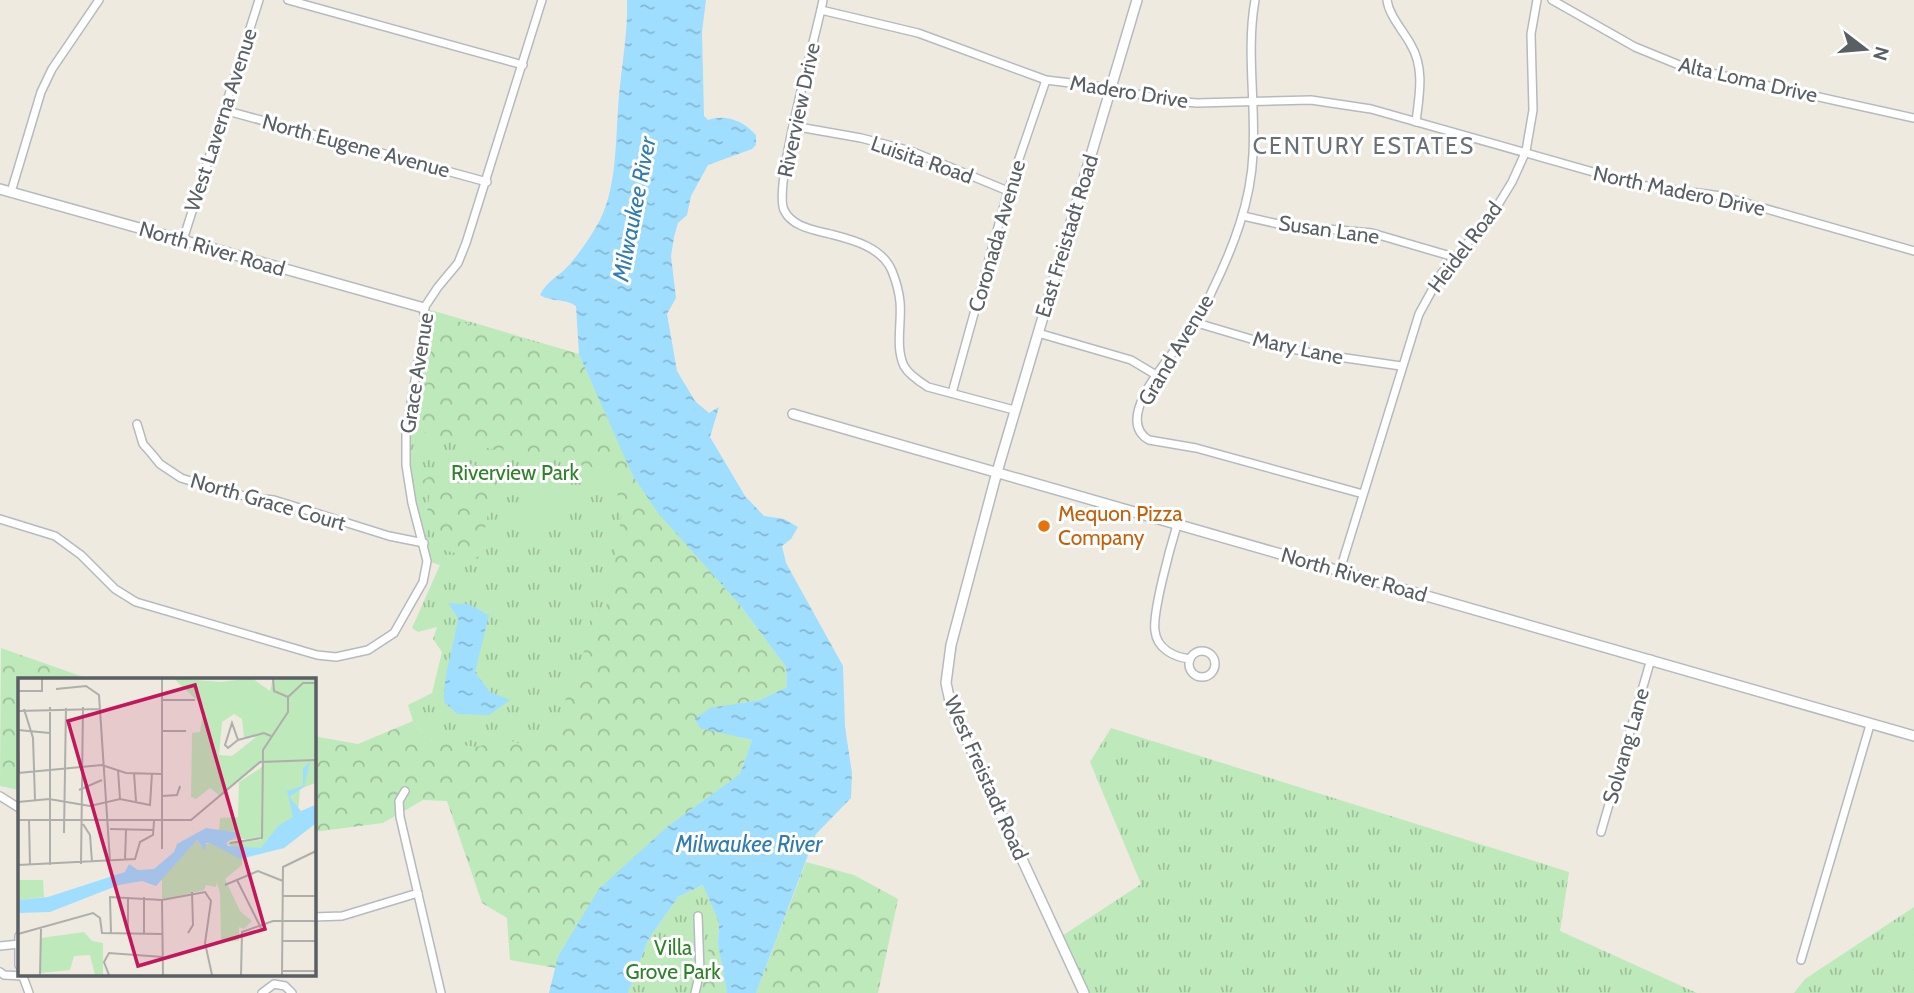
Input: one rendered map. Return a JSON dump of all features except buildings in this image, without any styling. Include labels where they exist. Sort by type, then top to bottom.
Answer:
[{"type":"street","points":[[11,192],[41,92],[64,49],[99,0]]},
{"type":"street","name":"West Laverna Avenue","points":[[183,240],[259,0]]},
{"type":"street","points":[[288,0],[523,65]]},
{"type":"street","name":"Grace Avenue","points":[[0,519],[55,536],[81,555],[115,589],[136,602],[317,655],[336,657],[368,650],[394,634],[423,582],[427,561],[412,503],[406,465],[406,433],[424,327],[424,308],[458,263],[487,183],[542,0]]},
{"type":"street","name":"Riverview Drive","points":[[823,0],[793,126],[783,187],[784,210],[792,220],[803,227],[854,240],[883,258],[898,286],[901,303],[900,341],[904,366],[917,381],[928,387],[1014,410]]},
{"type":"street","name":"East Freistadt Road","points":[[996,472],[1137,0]]},
{"type":"street","name":"Grand Avenue","points":[[1255,0],[1250,25],[1254,155],[1243,216],[1224,267],[1197,323],[1156,375],[1142,400],[1137,416],[1140,432],[1149,440],[1196,448],[1363,494]]},
{"type":"street","points":[[1387,0],[1388,8],[1413,48],[1422,79],[1416,122]]},
{"type":"street","name":"Heidel Road","points":[[1340,570],[1401,366],[1425,301],[1454,257],[1493,213],[1526,152],[1533,110],[1531,34],[1536,0]]},
{"type":"street","name":"Alta Loma Drive","points":[[1552,0],[1635,47],[1684,67],[1914,118]]},
{"type":"street","name":"Madero Drive","points":[[821,10],[918,33],[1046,80],[1111,88],[1163,100],[1197,103],[1311,100],[1371,109],[1526,152]]},
{"type":"street","name":"Coronada Avenue","points":[[952,393],[1008,191],[1046,80]]},
{"type":"street","name":"North Eugene Avenue","points":[[224,110],[487,183]]},
{"type":"street","name":"Luisita Road","points":[[793,126],[861,138],[911,151],[1008,191]]},
{"type":"street","name":"North Madero Drive","points":[[1526,152],[1639,185],[1721,196],[1914,251]]},
{"type":"street","name":"North River Road","points":[[0,189],[424,308]]},
{"type":"street","name":"Susan Lane","points":[[1243,216],[1283,225],[1372,233],[1454,257]]},
{"type":"street","name":"Mary Lane","points":[[1197,323],[1311,354],[1401,366]]},
{"type":"street","points":[[1038,333],[1131,360],[1156,375]]},
{"type":"street","name":"North River Road","points":[[793,414],[1914,736]]},
{"type":"street","name":"North Grace Court","points":[[137,424],[143,444],[160,464],[181,478],[253,498],[274,500],[390,537],[424,543]]},
{"type":"street","name":"West Freistadt Road","points":[[996,472],[951,645],[946,683],[951,706],[1084,993]]},
{"type":"street","points":[[1177,525],[1154,632],[1163,647],[1176,657],[1190,659]]},
{"type":"street","name":"Solvang Lane","points":[[1601,832],[1651,659]]},
{"type":"street","points":[[1801,960],[1870,725]]},
{"type":"street","points":[[405,791],[400,800],[400,814],[441,993]]},
{"type":"street","points":[[0,796],[18,807]]},
{"type":"street","points":[[315,917],[342,916],[418,893]]},
{"type":"street","points":[[695,993],[700,972],[698,916]]},
{"type":"street","points":[[0,946],[18,944]]},
{"type":"street","points":[[0,972],[4,975],[18,975]]},
{"type":"street","points":[[22,976],[29,993]]},
{"type":"street","points":[[279,976],[280,985]]},
{"type":"street","points":[[262,993],[269,986],[280,985],[292,993]]},
{"type":"green space","name":"Riverview Park","points":[[424,308],[579,354],[591,382],[740,605],[740,774],[667,827],[650,843],[450,744],[427,740],[413,721],[408,705],[432,693],[442,652],[433,639],[437,627],[418,632],[412,628],[440,565],[427,561],[412,503],[406,433]]},
{"type":"green space","name":"Riverview Park","points":[[431,314],[579,354],[633,476],[658,513],[740,605],[786,667],[787,687],[760,700],[710,708],[700,728],[752,740],[740,774],[667,827],[600,889],[558,956],[556,968],[510,960],[507,918],[482,903],[447,801],[423,800],[383,823],[315,832],[315,736],[358,744],[413,721],[427,740],[476,747],[506,739],[533,748],[552,736],[588,641],[591,610],[606,608],[623,507],[610,478],[595,468],[504,446],[503,452],[413,429]]},
{"type":"green space","points":[[462,462],[498,470],[478,559],[440,549],[427,513],[430,490],[419,483],[434,473],[459,477]]},
{"type":"green space","points":[[523,473],[567,473],[569,491],[563,515],[544,528],[521,529]]},
{"type":"green space","points":[[1,648],[86,678],[18,678],[18,790],[0,786]]},
{"type":"green space","points":[[1111,728],[1569,872],[1560,931],[1697,993],[1084,993],[1059,938],[1141,884],[1090,762]]},
{"type":"green space","points":[[806,862],[854,875],[898,899],[878,993],[756,993]]},
{"type":"green space","name":"Villa Grove Park","points":[[704,885],[719,922],[695,993],[628,993],[648,940],[678,897]]},
{"type":"green space","points":[[1914,907],[1914,993],[1794,993],[1805,979]]},
{"type":"green space","points":[[719,922],[718,944],[727,993],[698,993],[706,956]]},
{"type":"water","name":"Milwaukee River","points":[[627,0],[706,0],[702,32],[704,116],[708,120],[734,120],[756,135],[756,145],[752,149],[708,165],[691,196],[687,215],[678,223],[674,237],[671,256],[676,298],[667,314],[677,371],[695,401],[709,413],[719,407],[710,437],[745,496],[764,516],[784,519],[798,527],[791,539],[782,546],[786,563],[843,666],[845,727],[852,773],[851,798],[816,834],[756,993],[727,993],[718,944],[719,922],[703,885],[678,897],[648,940],[628,993],[549,993],[558,956],[599,889],[667,827],[740,774],[752,740],[700,728],[695,719],[710,708],[760,700],[787,687],[786,667],[740,605],[658,513],[633,476],[579,354],[576,306],[540,295],[582,248],[597,226],[606,205],[615,154]]},
{"type":"water","points":[[448,603],[468,604],[489,615],[475,672],[490,692],[510,700],[489,715],[457,714],[444,702],[447,670],[458,618]]},
{"type":"place","name":"Mequon Pizza Company","points":[[1044,526]]},
{"type":"district","name":"CENTURY ESTATES","points":[[1364,146]]}]
